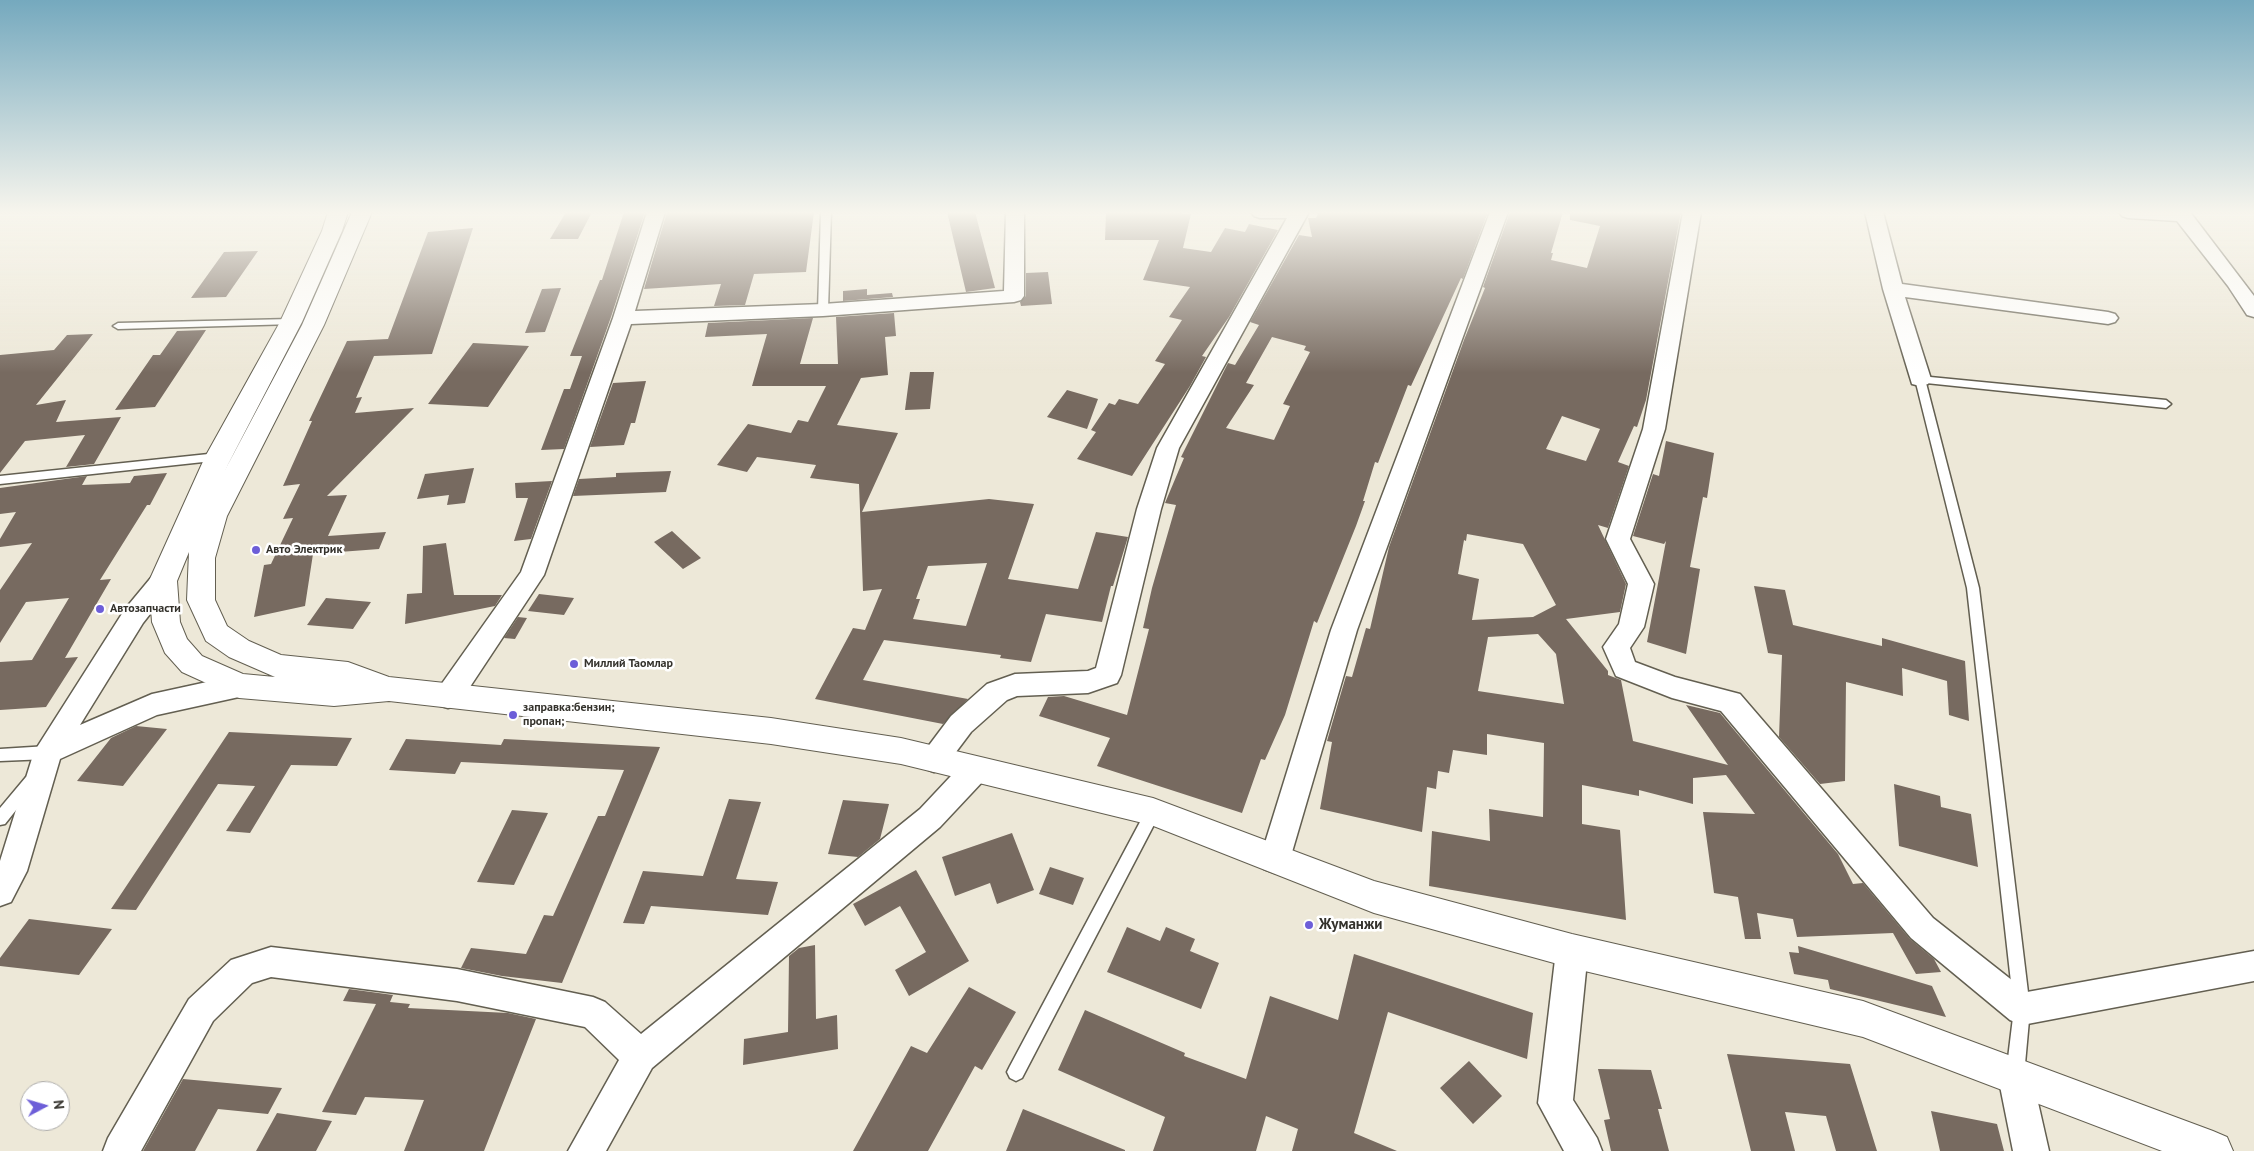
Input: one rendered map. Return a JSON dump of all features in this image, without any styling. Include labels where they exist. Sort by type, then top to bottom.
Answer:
[{"type":"main road","points":[[322,266],[218,457],[163,581],[166,622],[175,645],[192,664],[239,686],[334,694],[389,689],[771,731],[901,752],[1153,812],[1374,896],[1572,951],[1863,1018],[2213,1151]]},
{"type":"main road","points":[[333,266],[313,326],[214,516],[201,558],[201,600],[216,633],[239,649],[277,666],[348,674],[389,689]]},
{"type":"street","points":[[448,696],[532,575],[623,318],[639,266]]},
{"type":"street","points":[[623,318],[823,310],[1014,296],[1014,266]]},
{"type":"street","points":[[934,760],[961,724],[997,692],[1015,685],[1088,682],[1108,675],[1150,509],[1168,448],[1269,266]]},
{"type":"street","points":[[1275,859],[1344,630],[1479,266]]},
{"type":"street","points":[[1683,266],[1654,429],[1618,539],[1641,584],[1631,627],[1616,647],[1625,669],[1672,687],[1730,702],[1922,928],[2022,1010],[2254,966]]},
{"type":"street","points":[[1887,266],[1920,379]]},
{"type":"street","points":[[2222,266],[2254,311]]},
{"type":"street","points":[[1893,289],[2108,318]]},
{"type":"street","points":[[0,892],[12,871],[48,752],[134,616],[163,581]]},
{"type":"street","points":[[48,752],[152,705],[239,686]]},
{"type":"street","points":[[586,1151],[640,1056],[930,818],[975,770]]},
{"type":"street","points":[[1572,951],[1555,1103],[1584,1151]]},
{"type":"street","points":[[121,1151],[201,1010],[242,970],[271,962],[457,985],[594,1013],[640,1056]]},
{"type":"street","points":[[2015,1076],[2031,1151]]},
{"type":"lane","points":[[823,310],[824,266]]},
{"type":"lane","points":[[118,326],[291,322]]},
{"type":"lane","points":[[2015,1076],[2022,1010],[1973,588],[1920,379],[2166,404]]},
{"type":"lane","points":[[0,480],[218,457]]},
{"type":"lane","points":[[0,755],[48,752],[43,766],[0,819]]},
{"type":"lane","points":[[1016,1072],[1153,812]]},
{"type":"building","points":[[214,266],[248,266],[226,297],[191,298]]},
{"type":"building","points":[[415,266],[461,266],[432,354],[374,356],[356,398],[362,397],[355,413],[414,408],[327,496],[347,495],[328,536],[386,532],[379,549],[313,554],[305,606],[254,617],[264,565],[271,564],[293,518],[283,519],[300,484],[283,486],[312,421],[309,421],[347,341],[388,339]]},
{"type":"building","points":[[607,266],[628,266],[564,449],[541,450],[564,389],[570,389],[582,356],[570,356],[600,280],[602,280]]},
{"type":"building","points":[[651,266],[807,266],[806,272],[754,274],[745,305],[714,306],[721,284],[644,289]]},
{"type":"building","points":[[960,266],[989,266],[995,288],[966,292]]},
{"type":"building","points":[[1149,266],[1258,266],[1229,317],[1202,356],[1206,357],[1190,386],[1132,476],[1077,459],[1096,432],[1091,430],[1109,403],[1115,405],[1119,399],[1138,404],[1165,364],[1155,361],[1182,320],[1169,317],[1190,287],[1143,280]]},
{"type":"building","points":[[1282,266],[1468,266],[1411,386],[1408,385],[1378,463],[1375,462],[1363,501],[1365,501],[1356,526],[1317,623],[1314,621],[1285,715],[1265,760],[1261,759],[1242,813],[1097,766],[1110,738],[1039,716],[1048,697],[1064,696],[1127,715],[1149,629],[1143,628],[1152,588],[1176,505],[1165,503],[1184,458],[1181,457],[1228,363],[1235,365],[1259,325],[1250,322]],"holes":[[[1272,337],[1306,346],[1304,350],[1310,352],[1283,404],[1290,406],[1274,440],[1226,428],[1254,385],[1246,383]]]},
{"type":"building","points":[[1491,266],[1577,266],[1587,268],[1588,266],[1671,266],[1646,400],[1637,427],[1634,426],[1618,462],[1629,466],[1608,528],[1598,525],[1626,584],[1620,612],[1566,619],[1608,671],[1608,675],[1621,680],[1633,741],[1728,765],[1686,705],[1720,713],[1838,854],[1853,884],[1863,883],[1910,939],[1934,959],[1941,972],[1916,974],[1893,933],[1797,937],[1793,919],[1757,913],[1761,939],[1745,939],[1738,897],[1714,893],[1703,812],[1755,814],[1726,775],[1693,778],[1693,804],[1639,790],[1639,796],[1582,785],[1582,824],[1620,830],[1626,920],[1429,886],[1432,831],[1490,841],[1489,809],[1543,817],[1544,743],[1487,734],[1487,755],[1453,750],[1449,773],[1438,771],[1436,789],[1427,787],[1422,832],[1320,809],[1332,742],[1327,741],[1346,676],[1352,677],[1366,628],[1370,629],[1389,547],[1464,340],[1485,288],[1483,287]],"holes":[[[1562,416],[1600,429],[1586,461],[1546,449]],[[1467,534],[1523,544],[1556,605],[1533,617],[1472,620],[1479,579],[1458,574],[1464,540],[1466,541]],[[1538,634],[1556,654],[1564,704],[1478,691],[1488,637]]]},
{"type":"building","points":[[1048,272],[1052,304],[1021,306],[1020,302],[1026,296],[1026,273]]},
{"type":"building","points":[[561,288],[545,332],[525,333],[542,289]]},
{"type":"building","points":[[867,289],[867,295],[892,293],[893,297],[843,301],[843,291]]},
{"type":"building","points":[[894,313],[896,336],[885,337],[888,375],[861,378],[837,425],[898,433],[862,512],[989,499],[1034,504],[1008,579],[1078,589],[1096,532],[1128,537],[1113,586],[1111,586],[1102,622],[1046,614],[1031,662],[1000,658],[1001,655],[884,640],[863,680],[968,699],[943,724],[815,699],[853,628],[865,630],[882,589],[863,591],[859,484],[810,478],[816,465],[757,457],[747,472],[717,465],[748,424],[791,433],[798,420],[808,422],[826,386],[752,386],[767,334],[705,337],[708,323],[813,318],[800,364],[838,364],[836,317]],"holes":[[[987,563],[966,626],[913,619],[920,599],[916,599],[928,566]]]},
{"type":"building","points":[[206,330],[155,407],[115,410],[153,355],[160,355],[177,331]]},
{"type":"building","points":[[93,334],[36,405],[66,400],[56,422],[121,417],[94,464],[66,467],[85,435],[25,441],[0,473],[0,355],[54,350],[67,335]]},
{"type":"building","points":[[473,343],[529,346],[488,407],[428,404]]},
{"type":"building","points":[[910,372],[934,372],[930,409],[905,410]]},
{"type":"building","points":[[646,381],[635,423],[631,423],[624,445],[590,447],[613,383]]},
{"type":"building","points":[[1067,390],[1098,399],[1087,429],[1047,417]]},
{"type":"building","points":[[1666,441],[1714,453],[1707,498],[1703,497],[1690,567],[1700,569],[1686,654],[1647,642],[1666,541],[1664,544],[1633,536],[1653,474],[1659,476]]},
{"type":"building","points":[[474,468],[465,503],[447,505],[449,495],[417,499],[425,474]]},
{"type":"building","points":[[671,471],[666,492],[573,496],[579,479],[616,477],[616,473]]},
{"type":"building","points":[[167,473],[150,505],[147,505],[100,580],[111,579],[65,658],[78,657],[46,707],[0,710],[0,662],[32,660],[69,598],[26,602],[0,643],[0,590],[32,543],[0,547],[0,539],[16,512],[0,514],[0,488],[87,476],[82,485],[130,483],[134,476]]},
{"type":"building","points":[[552,481],[531,539],[514,541],[528,498],[516,498],[515,483]]},
{"type":"building","points":[[672,531],[701,558],[683,569],[654,542]]},
{"type":"building","points":[[446,543],[454,595],[502,595],[495,606],[405,624],[407,594],[422,593],[423,546]]},
{"type":"building","points":[[1754,586],[1785,590],[1793,625],[1882,646],[1882,638],[1965,661],[1969,721],[1949,715],[1947,681],[1902,668],[1903,696],[1846,682],[1845,781],[1820,784],[1779,737],[1782,655],[1768,653]]},
{"type":"building","points":[[539,594],[574,598],[564,615],[528,611]]},
{"type":"building","points":[[326,598],[371,602],[353,629],[307,625]]},
{"type":"building","points":[[518,617],[527,618],[515,639],[504,638]]},
{"type":"building","points":[[136,726],[167,729],[123,786],[77,781],[111,738]]},
{"type":"building","points":[[229,732],[352,738],[337,766],[291,765],[250,833],[226,831],[255,786],[218,784],[136,910],[111,909]]},
{"type":"building","points":[[406,739],[501,745],[504,739],[660,747],[562,983],[502,976],[461,968],[471,948],[526,954],[544,915],[553,916],[598,816],[605,816],[624,770],[461,762],[455,774],[389,770]]},
{"type":"building","points":[[1894,784],[1940,796],[1941,807],[1971,814],[1978,867],[1899,846]]},
{"type":"building","points":[[729,799],[761,802],[736,879],[778,882],[768,915],[651,906],[644,924],[623,923],[643,871],[703,876]]},
{"type":"building","points":[[843,800],[889,804],[880,839],[858,857],[828,854]]},
{"type":"building","points":[[512,810],[548,813],[514,885],[477,882]]},
{"type":"building","points":[[1012,833],[1034,890],[997,904],[990,883],[955,896],[942,857]]},
{"type":"building","points":[[1050,867],[1084,878],[1073,905],[1039,894]]},
{"type":"building","points":[[916,870],[969,961],[909,996],[895,970],[926,952],[900,906],[865,926],[853,904]]},
{"type":"building","points":[[29,919],[112,929],[79,975],[0,966],[0,958]]},
{"type":"building","points":[[1127,927],[1160,941],[1166,927],[1195,939],[1190,951],[1219,963],[1201,1009],[1107,972]]},
{"type":"building","points":[[815,945],[816,1019],[837,1015],[838,1049],[743,1065],[744,1039],[788,1032],[789,956],[799,948]]},
{"type":"building","points":[[1798,946],[1932,986],[1946,1017],[1830,989],[1828,980],[1794,974],[1789,952],[1799,953]]},
{"type":"building","points":[[1354,954],[1533,1013],[1527,1059],[1388,1012],[1354,1133],[1397,1151],[1292,1151],[1298,1129],[1266,1116],[1256,1151],[1153,1151],[1165,1117],[1058,1070],[1085,1010],[1185,1053],[1184,1056],[1246,1079],[1270,996],[1338,1020]]},
{"type":"building","points":[[969,987],[1016,1012],[982,1070],[975,1066],[928,1151],[853,1151],[911,1046],[927,1053]]},
{"type":"building","points":[[349,989],[393,995],[390,1002],[410,1004],[408,1008],[508,1013],[536,1019],[484,1151],[404,1151],[424,1100],[365,1097],[356,1115],[322,1112],[376,1004],[343,1001]]},
{"type":"building","points":[[1727,1054],[1850,1064],[1877,1151],[1836,1151],[1826,1116],[1785,1112],[1795,1151],[1751,1151]]},
{"type":"building","points":[[1469,1061],[1502,1096],[1473,1124],[1440,1088]]},
{"type":"building","points":[[1598,1069],[1651,1070],[1662,1109],[1658,1109],[1669,1151],[1611,1151],[1604,1120],[1610,1119]]},
{"type":"building","points":[[183,1079],[282,1088],[268,1114],[218,1109],[195,1151],[143,1151]]},
{"type":"building","points":[[1023,1109],[1125,1150],[1125,1151],[1006,1151]]},
{"type":"building","points":[[1931,1111],[1997,1124],[2004,1151],[1940,1151]]},
{"type":"building","points":[[277,1113],[332,1121],[316,1151],[256,1151]]},
{"type":"place","name":"Авто Электрик","points":[[256,550]]},
{"type":"place","name":"Автозапчасти","points":[[100,609]]},
{"type":"place","name":"Миллий Таомлар","points":[[574,664]]},
{"type":"place","name":"заправка:бензин; пропан;","points":[[513,715]]},
{"type":"place","name":"Жуманжи","points":[[1309,925]]}]
